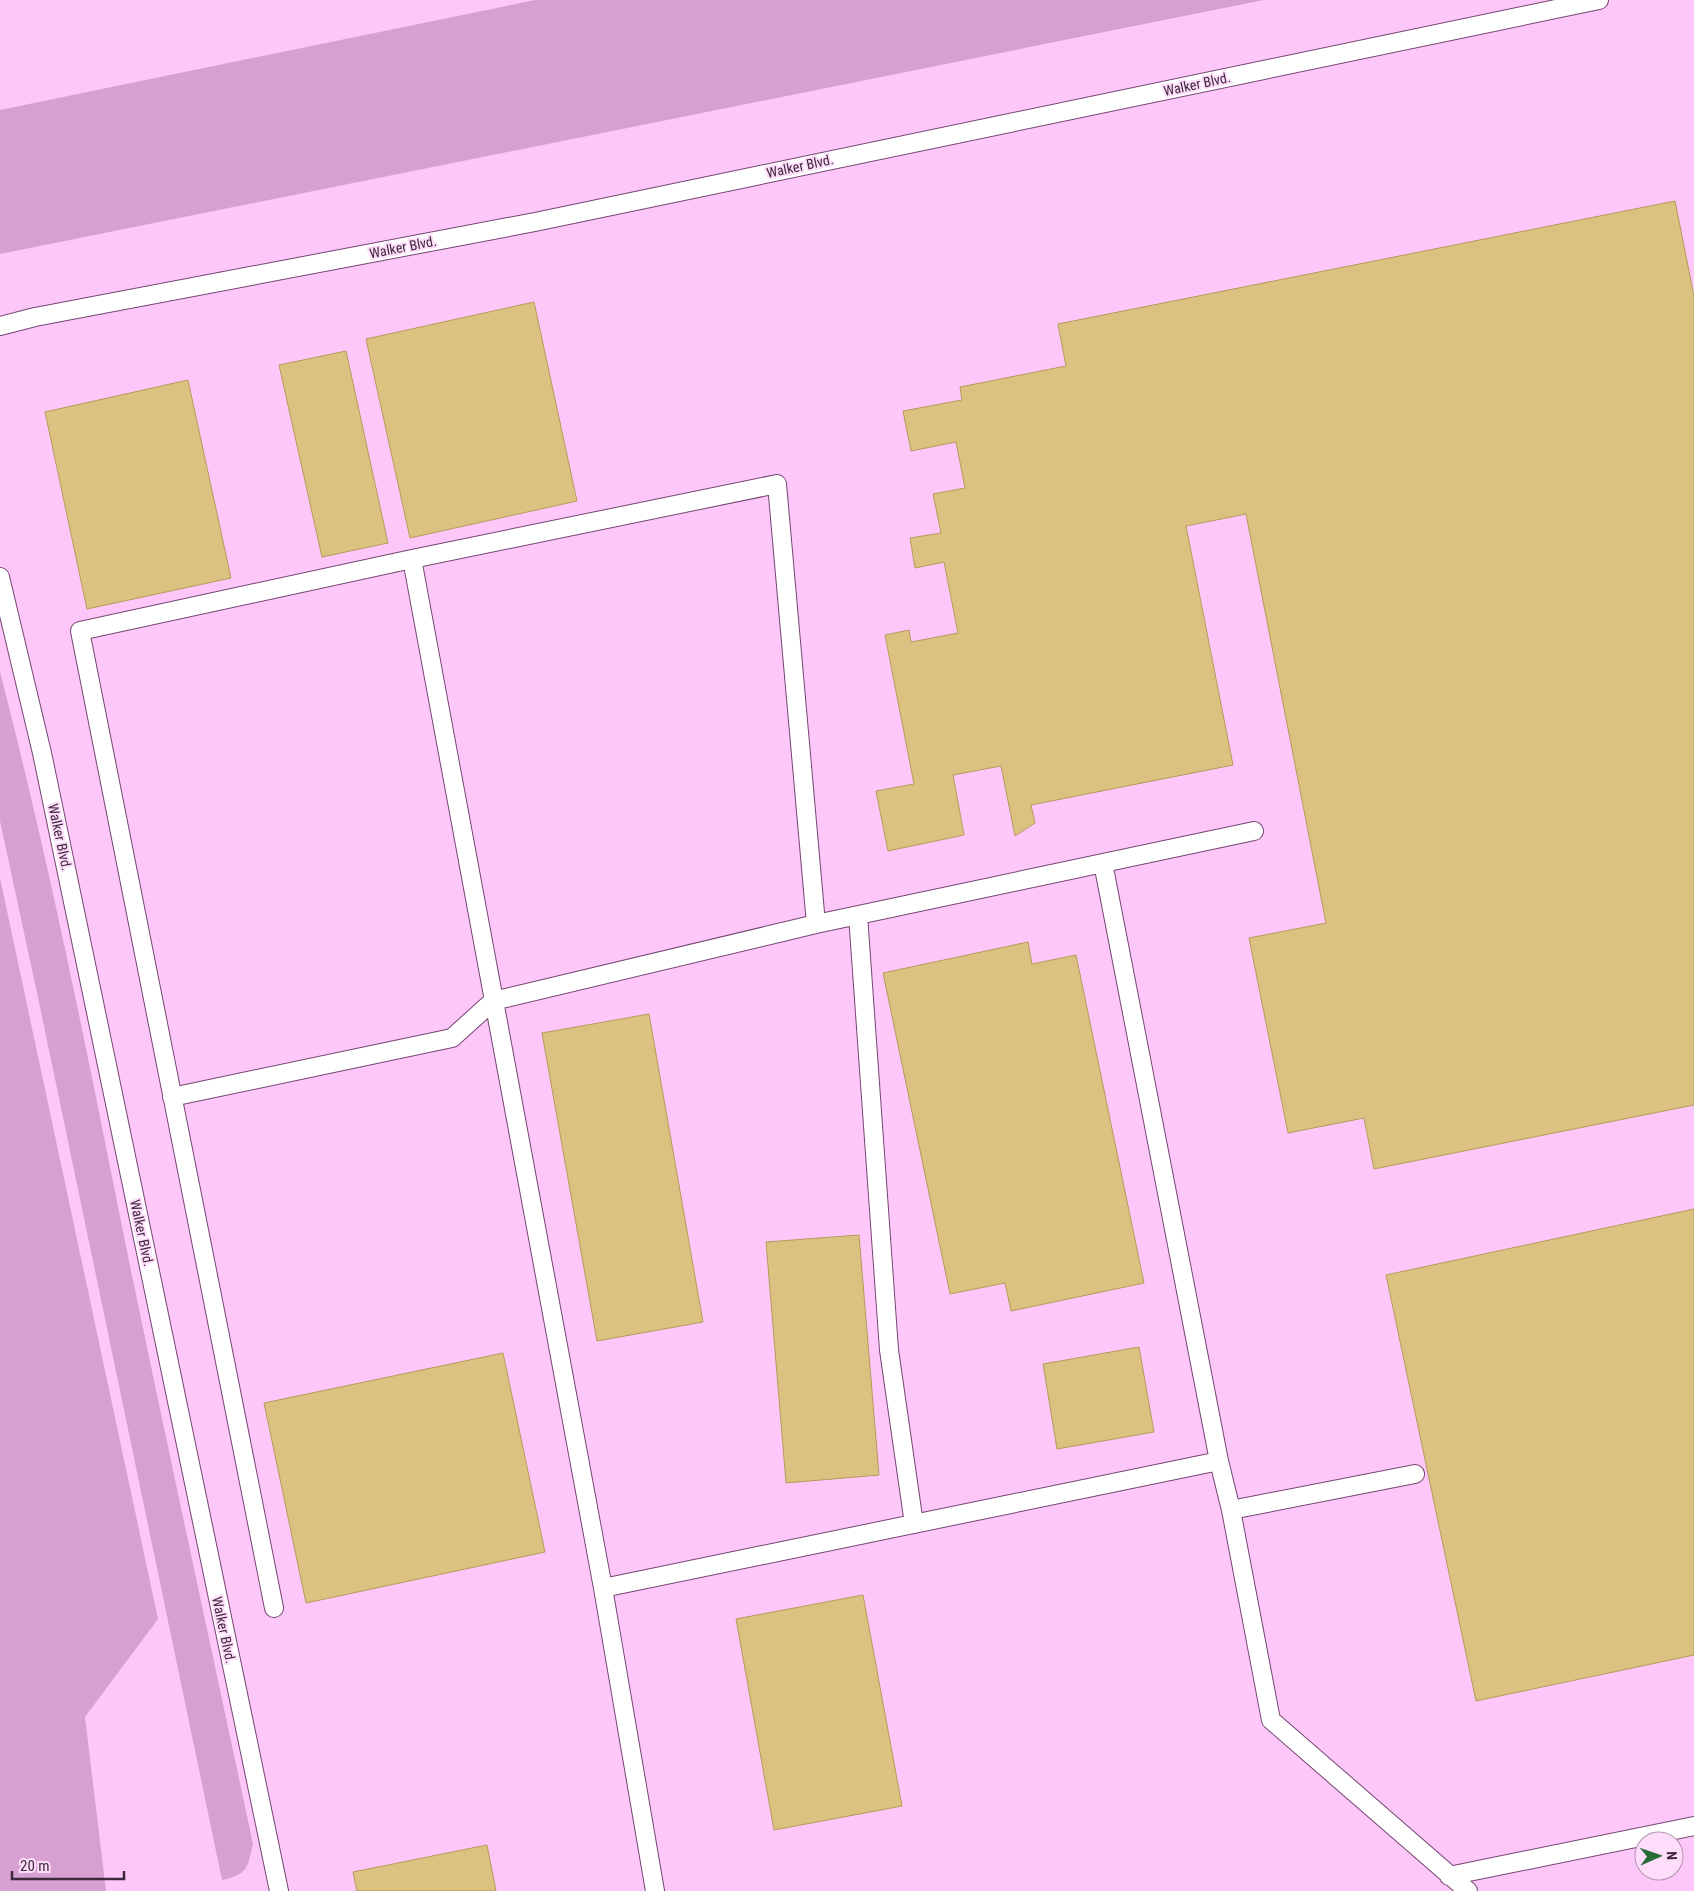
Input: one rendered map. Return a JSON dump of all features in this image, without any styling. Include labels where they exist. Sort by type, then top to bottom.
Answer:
[{"type":"lane","name":"Walker Blvd.","points":[[0,326],[35,317],[535,222],[1599,0]]},
{"type":"lane","points":[[274,1608],[80,631],[412,559],[777,484],[816,924]]},
{"type":"lane","points":[[412,559],[603,1588],[655,1891]]},
{"type":"lane","name":"Walker Blvd.","points":[[0,577],[42,753],[279,1891]]},
{"type":"lane","points":[[172,1097],[452,1038],[493,1001],[816,924],[1254,831]]},
{"type":"lane","points":[[1104,863],[1219,1461],[1231,1510],[1271,1720],[1468,1891]]},
{"type":"lane","points":[[858,915],[889,1350],[914,1524]]},
{"type":"lane","points":[[603,1588],[1219,1461]]},
{"type":"lane","points":[[1231,1510],[1416,1474]]},
{"type":"lane","points":[[1449,1876],[1694,1826]]},
{"type":"shaded area","points":[[535,0],[1264,0],[0,254],[0,110]]},
{"type":"shaded area","points":[[0,672],[19,746],[69,968],[145,1338],[253,1844],[247,1865],[242,1873],[222,1880],[0,821]]},
{"type":"shaded area","points":[[0,878],[158,1619],[85,1717],[106,1891],[0,1891]]},
{"type":"building","points":[[1675,201],[1694,296],[1694,1105],[1374,1169],[1364,1118],[1288,1133],[1249,938],[1326,923],[1246,514],[1186,526],[1233,765],[1031,805],[1035,823],[1015,836],[1001,766],[953,775],[964,835],[888,851],[876,791],[914,784],[885,635],[909,630],[911,642],[958,633],[944,562],[915,568],[910,538],[941,533],[933,494],[965,488],[956,442],[911,451],[903,411],[962,400],[960,387],[1066,366],[1058,324]]},
{"type":"building","points":[[534,302],[577,501],[410,538],[366,339]]},
{"type":"building","points":[[346,351],[388,543],[322,557],[279,365]]},
{"type":"building","points":[[188,380],[231,578],[87,609],[45,412]]},
{"type":"building","points":[[1028,942],[1032,964],[1076,955],[1144,1283],[1011,1311],[1005,1283],[950,1294],[883,973]]},
{"type":"building","points":[[649,1014],[703,1322],[597,1341],[542,1033]]},
{"type":"building","points":[[1694,1209],[1694,1655],[1476,1701],[1386,1275]]},
{"type":"building","points":[[859,1235],[879,1475],[786,1483],[766,1242]]},
{"type":"building","points":[[1139,1347],[1154,1432],[1057,1449],[1043,1364]]},
{"type":"building","points":[[503,1353],[545,1552],[306,1603],[264,1403]]},
{"type":"building","points":[[863,1595],[902,1806],[774,1830],[736,1619]]},
{"type":"building","points":[[487,1845],[496,1891],[357,1891],[353,1872]]}]
